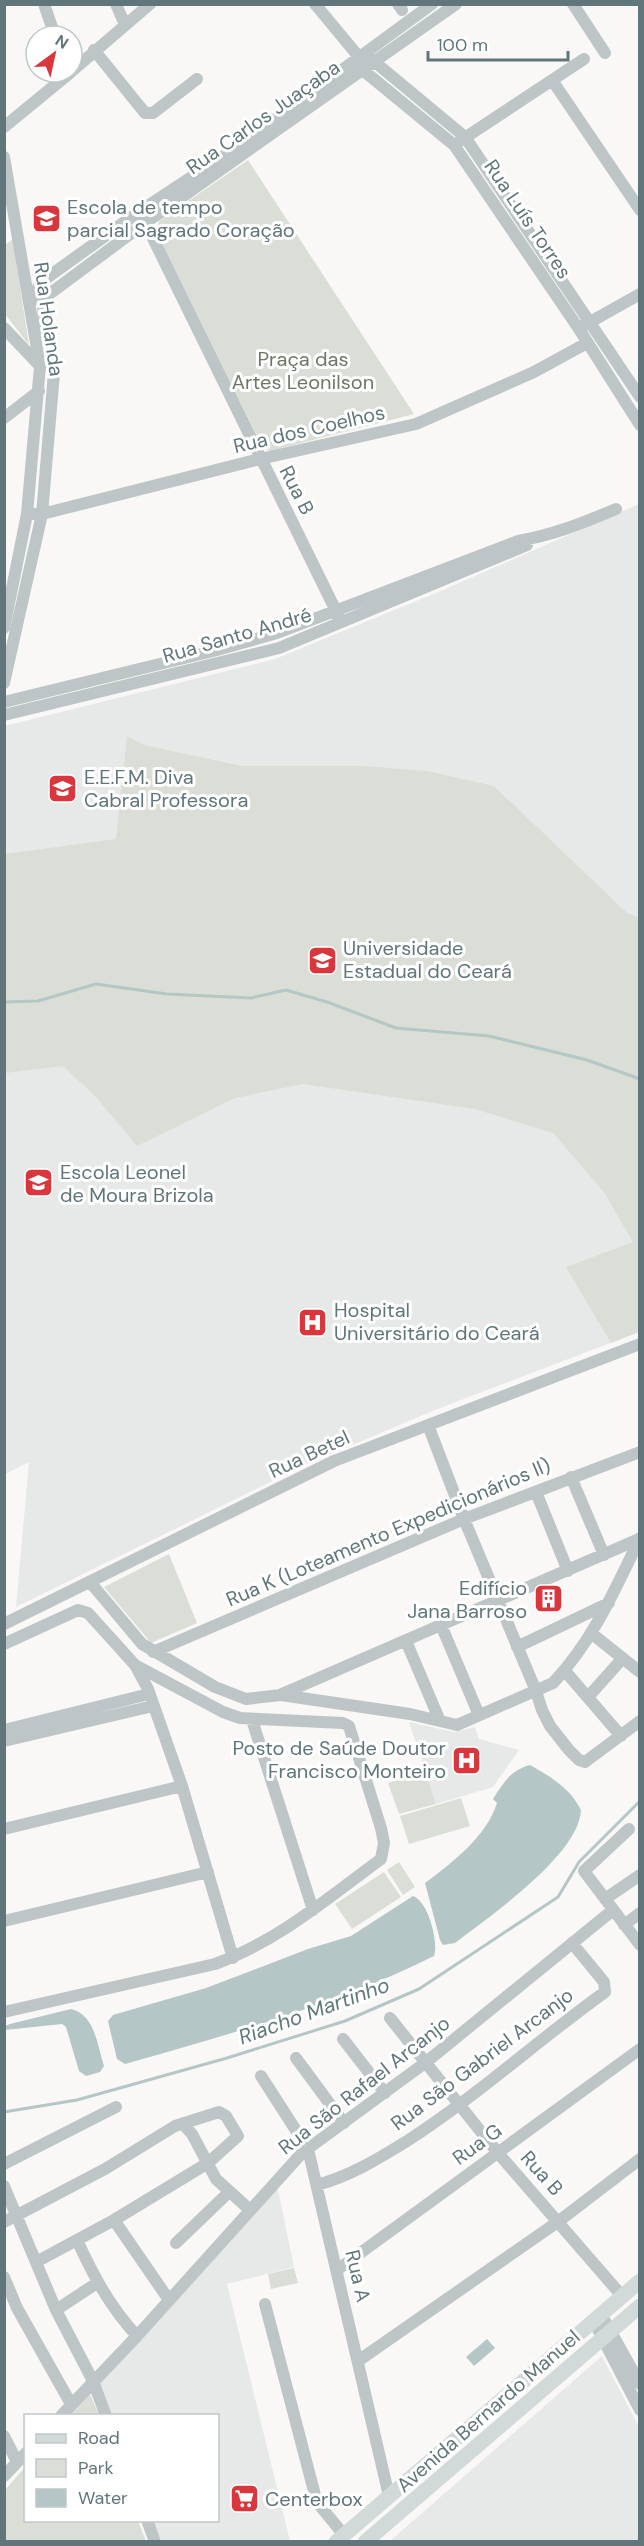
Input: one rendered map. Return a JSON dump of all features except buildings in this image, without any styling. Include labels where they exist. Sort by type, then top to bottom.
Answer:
[{"type":"main road","name":"Avenida Bernardo Manuel","points":[[340,2538],[639,2281]]},
{"type":"main road","name":"Avenida Bernardo Manuel","points":[[368,2540],[639,2306]]},
{"type":"street","points":[[44,4],[51,24]]},
{"type":"street","points":[[116,4],[125,25]]},
{"type":"street","points":[[84,59],[150,4]]},
{"type":"street","name":"Rua Luís Torres","points":[[315,4],[359,57],[364,71],[454,145],[584,326],[639,397]]},
{"type":"street","name":"Rua Carlos Juaçaba","points":[[143,217],[432,4]]},
{"type":"street","name":"Rua Carlos Juaçaba","points":[[33,297],[41,282],[364,71],[456,4]]},
{"type":"street","points":[[573,4],[605,52]]},
{"type":"street","points":[[94,51],[145,113],[153,113],[197,79]]},
{"type":"street","name":"Rua Luís Torres","points":[[359,57],[370,58],[465,137],[584,326],[587,343],[639,425]]},
{"type":"street","points":[[454,145],[584,59]]},
{"type":"street","points":[[552,80],[639,210]]},
{"type":"street","points":[[4,127],[55,84]]},
{"type":"street","name":"Rua Holanda","points":[[4,157],[16,228],[33,297],[40,366],[27,514],[4,628]]},
{"type":"street","name":"Rua B","points":[[143,217],[342,624]]},
{"type":"street","points":[[4,237],[16,228]]},
{"type":"street","points":[[584,326],[639,294]]},
{"type":"street","name":"Rua Holanda","points":[[4,683],[42,514],[54,377],[53,354],[43,309],[33,297]]},
{"type":"street","points":[[5,328],[40,366],[54,377]]},
{"type":"street","name":"Rua dos Coelhos","points":[[27,514],[42,514],[260,459],[416,424],[534,372],[587,343]]},
{"type":"street","points":[[4,418],[39,391]]},
{"type":"street","name":"Rua Santo André","points":[[4,702],[277,633],[518,541],[567,530],[616,509]]},
{"type":"street","name":"Rua Santo André","points":[[4,715],[279,648],[502,557],[538,538]]},
{"type":"street","name":"Rua Betel","points":[[4,1624],[334,1461],[639,1344]]},
{"type":"street","points":[[428,1425],[464,1519],[550,1726],[582,1762],[588,1761],[639,1721]]},
{"type":"street","name":"Rua K (Loteamento Expedicionários II)","points":[[153,1652],[464,1519],[639,1452]]},
{"type":"street","points":[[571,1477],[604,1555]]},
{"type":"street","points":[[536,1492],[568,1571]]},
{"type":"street","points":[[90,1582],[142,1644],[153,1652],[234,1696],[258,1699],[281,1695],[638,1542]]},
{"type":"street","points":[[281,1695],[410,1714],[457,1725],[550,1686],[565,1671],[591,1634],[609,1603],[638,1542]]},
{"type":"street","points":[[517,1647],[609,1603]]},
{"type":"street","points":[[4,1644],[74,1611],[88,1612],[135,1665],[150,1696],[182,1786],[233,1958]]},
{"type":"street","points":[[441,1625],[479,1715]]},
{"type":"street","points":[[591,1634],[639,1672]]},
{"type":"street","points":[[406,1641],[440,1721]]},
{"type":"street","points":[[588,1697],[622,1659]]},
{"type":"street","points":[[4,2012],[207,1966],[233,1958],[299,1921],[381,1859],[384,1850],[381,1827],[349,1726],[343,1723],[252,1720],[223,1712],[135,1665]]},
{"type":"street","points":[[565,1671],[621,1736]]},
{"type":"street","points":[[4,1741],[150,1696],[169,1682]]},
{"type":"street","points":[[4,1730],[150,1696]]},
{"type":"street","points":[[252,1720],[313,1910]]},
{"type":"street","points":[[4,1830],[182,1786]]},
{"type":"street","points":[[629,1829],[584,1870],[639,1945]]},
{"type":"street","points":[[4,1921],[208,1872]]},
{"type":"street","points":[[605,1899],[639,1875]]},
{"type":"street","name":"Rua São Rafael Arcanjo","points":[[62,2414],[137,2336],[308,2149],[425,2063],[613,1910]]},
{"type":"street","points":[[624,1925],[639,1914]]},
{"type":"street","name":"Rua São Gabriel Arcanjo","points":[[317,2185],[341,2178],[370,2164],[459,2105],[605,1992],[604,1982],[572,1943]]},
{"type":"street","name":"Rua B","points":[[390,2018],[498,2153],[622,2296]]},
{"type":"street","points":[[343,2039],[385,2093]]},
{"type":"street","name":"Rua G","points":[[337,2270],[639,2049]]},
{"type":"street","points":[[296,2058],[344,2123]]},
{"type":"street","name":"Rua A","points":[[261,2076],[308,2149],[389,2496]]},
{"type":"street","points":[[4,2164],[116,2106]]},
{"type":"street","points":[[4,2222],[19,2216],[183,2124],[219,2112],[226,2116],[238,2136],[208,2163],[114,2220],[36,2262]]},
{"type":"street","points":[[183,2124],[216,2179],[250,2210]]},
{"type":"street","points":[[358,2361],[559,2221],[639,2159]]},
{"type":"street","points":[[4,2186],[19,2216],[56,2310],[93,2381],[106,2414]]},
{"type":"street","points":[[176,2243],[229,2192]]},
{"type":"street","points":[[114,2220],[169,2300]]},
{"type":"street","points":[[77,2240],[97,2283],[137,2336]]},
{"type":"street","points":[[4,2277],[17,2308],[71,2404]]},
{"type":"street","points":[[56,2310],[97,2283]]},
{"type":"street","points":[[265,2304],[315,2495],[340,2538]]},
{"type":"street","points":[[597,2317],[639,2384]]},
{"type":"street","points":[[607,2334],[639,2410]]},
{"type":"street","points":[[4,2436],[16,2462]]},
{"type":"street","points":[[4,2476],[24,2455]]},
{"type":"street","points":[[148,2522],[155,2541]]},
{"type":"shaded area","name":"Universidade Estadual do Ceará","points":[[639,504],[639,1332],[435,1410],[305,1465],[16,1607],[29,1462],[5,1474],[4,726],[275,659],[443,590]]},
{"type":"shaded area","name":"Posto de Saúde Doutor Francisco Monteiro","points":[[409,1722],[454,1732],[475,1727],[479,1739],[519,1750],[493,1787],[436,1804]]},
{"type":"shaded area","points":[[277,2185],[294,2267],[227,2284],[290,2541],[161,2541],[153,2522],[219,2522],[219,2414],[111,2414],[99,2385]]},
{"type":"shaded area","points":[[602,2356],[639,2427],[639,2541],[390,2541]]},
{"type":"green space","name":"Praça das Artes Leonilson","points":[[248,160],[414,414],[270,451],[263,448],[156,231],[159,221]]},
{"type":"green space","points":[[12,240],[29,345],[5,314],[5,245]]},
{"type":"green space","points":[[127,736],[144,745],[242,766],[366,766],[427,771],[494,786],[627,913],[639,918],[639,1332],[611,1343],[566,1267],[633,1242],[604,1192],[553,1133],[475,1109],[303,1084],[235,1098],[137,1146],[95,1096],[63,1066],[5,1073],[5,854],[116,839]]},
{"type":"green space","points":[[169,1554],[197,1623],[151,1643],[104,1587]]},
{"type":"green space","points":[[425,1770],[436,1804],[399,1814],[388,1783]]},
{"type":"green space","points":[[461,1798],[470,1826],[409,1844],[400,1816]]},
{"type":"green space","points":[[399,1862],[415,1887],[403,1895],[387,1870]]},
{"type":"green space","points":[[384,1872],[401,1897],[352,1929],[335,1904]]},
{"type":"green space","points":[[294,2268],[298,2283],[271,2289],[268,2274]]},
{"type":"green space","points":[[90,2394],[99,2414],[72,2414]]},
{"type":"green space","points":[[24,2468],[24,2522],[138,2522],[146,2541],[5,2541],[5,2490]]},
{"type":"water","points":[[530,1765],[559,1784],[577,1802],[581,1810],[576,1828],[549,1865],[510,1901],[455,1943],[443,1945],[425,1883],[457,1858],[477,1838],[492,1815],[497,1803],[493,1799],[500,1788],[518,1770]]},
{"type":"water","points":[[413,1896],[428,1913],[434,1932],[434,1956],[359,1989],[282,2017],[125,2064],[117,2059],[108,2021],[113,2015],[206,1988],[308,1949],[351,1936]]},
{"type":"water","points":[[71,2009],[85,2017],[94,2032],[104,2066],[100,2072],[86,2076],[79,2071],[66,2027],[62,2024],[5,2030],[5,2026],[10,2024]]},
{"type":"water","points":[[487,2339],[495,2348],[474,2366],[466,2357]]},
{"type":"waterway","points":[[4,1002],[38,1001],[96,984],[167,994],[251,998],[286,990],[327,1002],[396,1028],[489,1036],[587,1060],[640,1079]]},
{"type":"waterway","name":"Riacho Martinho","points":[[4,2112],[77,2100],[227,2058],[345,2021],[419,1989],[558,1897],[579,1862],[640,1801]]},
{"type":"place","name":"Escola de tempo parcial Sagrado Coração","points":[[46,218]]},
{"type":"place","name":"E.E.F.M. Diva Cabral Professora","points":[[63,788]]},
{"type":"place","name":"Universidade Estadual do Ceará","points":[[322,960]]},
{"type":"place","name":"Escola Leonel de Moura Brizola","points":[[39,1183]]},
{"type":"place","name":"Hospital Universitário do Ceará","points":[[313,1322]]},
{"type":"place","name":"Edifício Jana Barroso","points":[[548,1599]]},
{"type":"place","name":"Posto de Saúde Doutor Francisco Monteiro","points":[[467,1760]]},
{"type":"place","name":"Centerbox","points":[[244,2499]]}]
